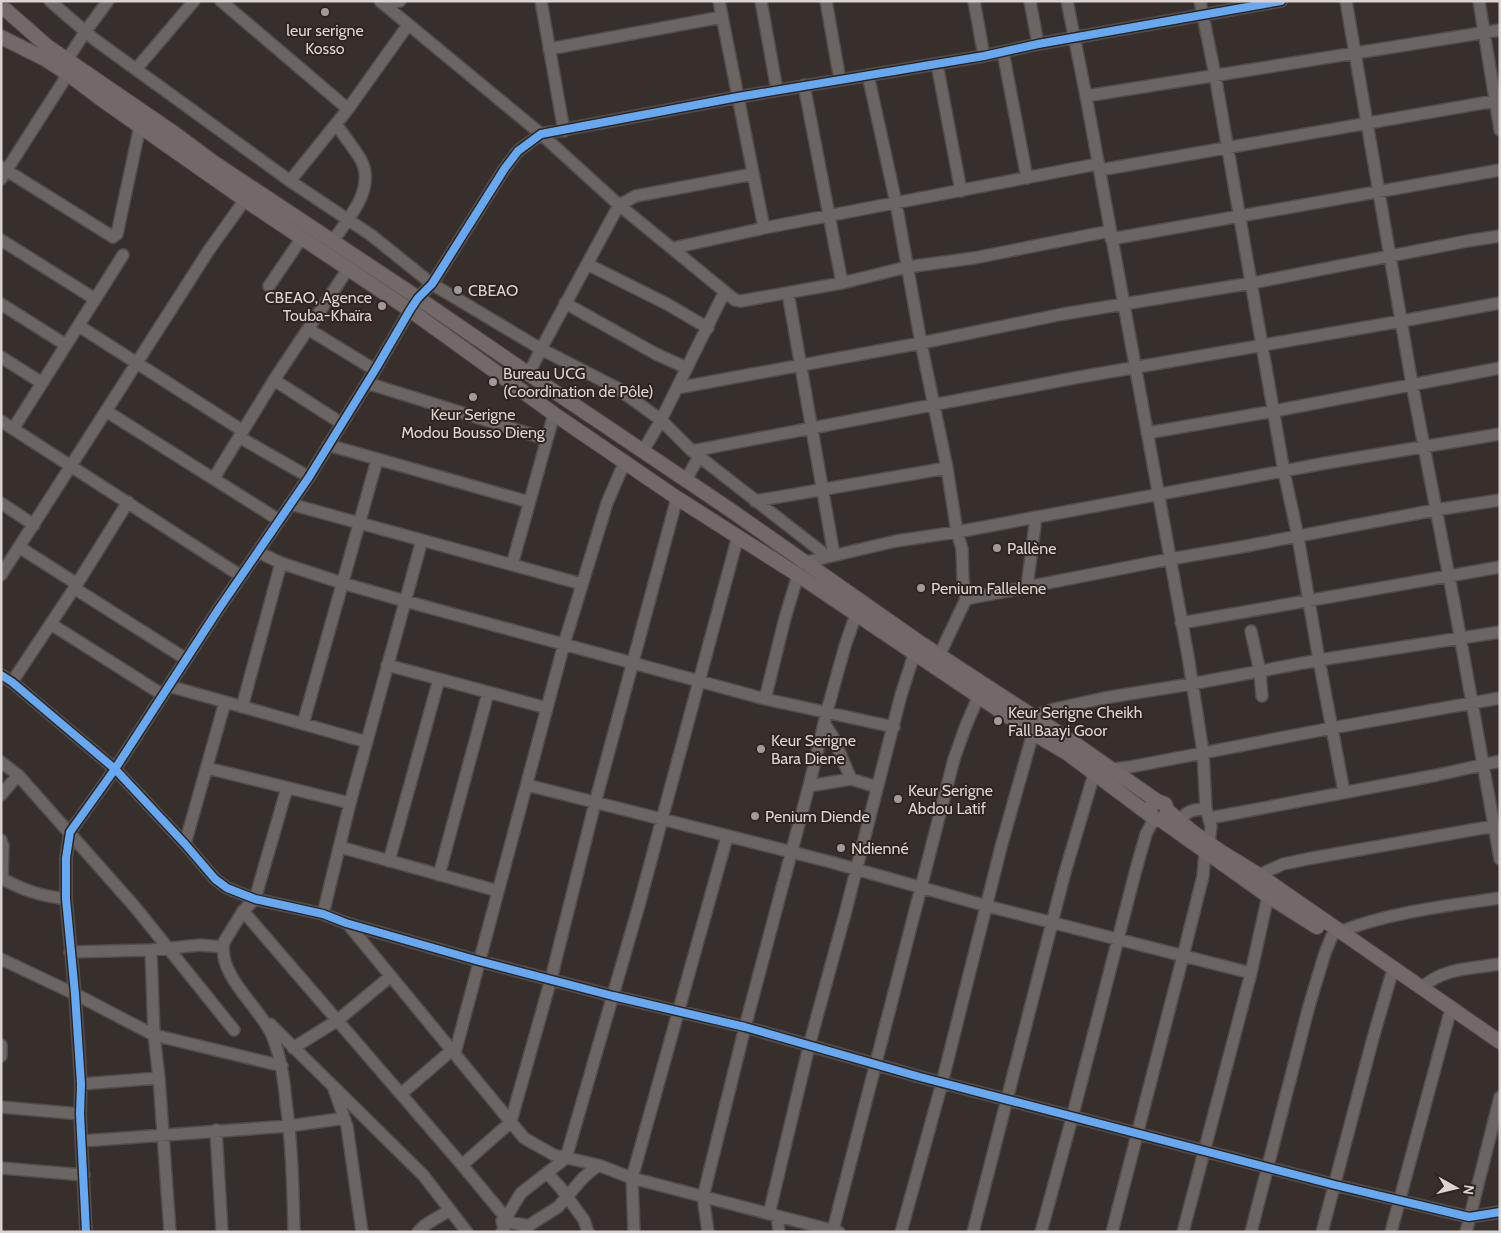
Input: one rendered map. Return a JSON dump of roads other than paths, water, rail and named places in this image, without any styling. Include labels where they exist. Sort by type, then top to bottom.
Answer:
[{"type":"main road","points":[[1,30],[8,21],[5,6]]},
{"type":"main road","points":[[5,6],[100,99],[249,195],[332,242],[554,414],[677,498],[856,614],[916,648],[939,656],[1112,769],[1157,801],[1165,804],[1158,816]]},
{"type":"main road","points":[[1,37],[45,60],[68,67],[249,195],[301,238],[348,269],[414,304],[529,373],[806,562],[979,695],[1033,733],[1067,753],[1094,774],[1207,848],[1268,896],[1335,934],[1422,988],[1499,1045]]},
{"type":"main road","points":[[1158,816],[1179,821],[1207,848],[1222,853],[1259,875],[1391,976],[1449,1016],[1499,1045]]},
{"type":"street","points":[[50,1],[85,32],[290,181],[371,235],[432,284],[540,349],[618,388],[661,420],[695,454],[755,501],[831,555]]},
{"type":"street","points":[[108,1],[85,32],[68,67],[3,172],[113,237],[117,234],[140,126]]},
{"type":"street","points":[[137,68],[194,1]]},
{"type":"street","points":[[221,1],[348,109]]},
{"type":"street","points":[[541,1],[564,131]]},
{"type":"street","points":[[719,1],[764,228]]},
{"type":"street","points":[[761,1],[777,90]]},
{"type":"street","points":[[826,1],[840,80]]},
{"type":"street","points":[[974,1],[984,56]]},
{"type":"street","points":[[1030,1],[1038,44]]},
{"type":"street","points":[[1068,1],[1170,558],[1203,752],[1208,813],[1212,826],[1203,876],[1112,1232]]},
{"type":"street","points":[[1200,1],[1215,75],[1284,472],[1310,600],[1319,660],[1344,792]]},
{"type":"street","points":[[86,1232],[80,1114],[81,1084],[66,898],[66,858],[70,832],[115,769],[241,576],[309,477],[414,304],[432,284],[505,168],[518,151],[541,134],[804,85],[984,56],[1075,37],[1281,1]]},
{"type":"street","points":[[1346,1],[1435,510],[1449,576],[1483,764],[1497,826],[1500,859]]},
{"type":"street","points":[[1479,1],[1497,100],[1500,130]]},
{"type":"street","points":[[389,2],[408,25],[541,134],[619,205],[673,248],[724,293],[740,302],[842,283],[907,268],[1239,216],[1500,170]]},
{"type":"street","points":[[549,49],[722,18]]},
{"type":"street","points":[[290,181],[348,109],[408,25]]},
{"type":"street","points":[[1086,96],[1500,30]]},
{"type":"street","points":[[1002,52],[1027,178]]},
{"type":"street","points":[[937,64],[961,190]]},
{"type":"street","points":[[868,75],[896,203],[921,343],[947,468],[957,532],[962,549],[966,599],[939,656]]},
{"type":"street","points":[[804,85],[842,283]]},
{"type":"street","points":[[673,248],[764,228],[1027,178],[1227,149],[1497,100]]},
{"type":"street","points":[[332,242],[362,196],[365,184],[365,174],[361,161],[336,124]]},
{"type":"street","points":[[529,373],[540,349],[619,205],[636,196],[753,174]]},
{"type":"street","points":[[1,575],[209,250],[249,195]]},
{"type":"street","points":[[677,388],[1123,304],[1252,283],[1467,240],[1500,236]]},
{"type":"street","points":[[269,286],[301,238]]},
{"type":"street","points":[[1,240],[96,299]]},
{"type":"street","points":[[13,429],[123,255]]},
{"type":"street","points":[[587,264],[667,304],[708,328]]},
{"type":"street","points":[[214,478],[274,380],[348,269]]},
{"type":"street","points":[[643,451],[661,420],[724,293]]},
{"type":"street","points":[[788,293],[824,490],[831,555]]},
{"type":"street","points":[[565,303],[656,354],[687,368]]},
{"type":"street","points":[[695,454],[813,428],[1262,344],[1500,303]]},
{"type":"street","points":[[1,304],[66,345]]},
{"type":"street","points":[[78,326],[309,477]]},
{"type":"street","points":[[308,329],[375,370]]},
{"type":"street","points":[[1,357],[42,383]]},
{"type":"street","points":[[1147,433],[1500,368]]},
{"type":"street","points":[[274,380],[341,423]]},
{"type":"street","points":[[367,384],[546,439]]},
{"type":"street","points":[[106,411],[279,520]]},
{"type":"street","points":[[512,565],[554,414]]},
{"type":"street","points":[[1,421],[241,576]]},
{"type":"street","points":[[806,562],[896,541],[957,532],[1500,434]]},
{"type":"street","points":[[328,445],[529,502]]},
{"type":"street","points":[[685,481],[695,454]]},
{"type":"street","points":[[304,724],[377,460]]},
{"type":"street","points":[[401,1094],[453,1051],[564,644],[607,503],[625,461]]},
{"type":"street","points":[[755,501],[947,468]]},
{"type":"street","points":[[462,1165],[511,1122],[551,979],[595,803],[677,498]]},
{"type":"street","points":[[966,599],[1170,558],[1500,500]]},
{"type":"street","points":[[12,682],[76,586],[128,502]]},
{"type":"street","points":[[1,503],[34,524]]},
{"type":"street","points":[[290,504],[582,584]]},
{"type":"street","points":[[1027,587],[1036,517]]},
{"type":"street","points":[[504,1224],[521,1193],[566,1158],[662,820],[738,536]]},
{"type":"street","points":[[323,914],[350,804],[422,540]]},
{"type":"street","points":[[19,547],[186,659]]},
{"type":"street","points":[[258,552],[281,564],[342,584],[765,699],[894,727]]},
{"type":"street","points":[[242,707],[281,564]]},
{"type":"street","points":[[1181,623],[1500,567]]},
{"type":"street","points":[[765,699],[785,618],[798,575]]},
{"type":"street","points":[[708,1232],[702,1197],[827,711],[856,614]]},
{"type":"street","points":[[51,624],[166,691],[225,702],[367,742]]},
{"type":"street","points":[[1251,631],[1260,672],[1262,696]]},
{"type":"street","points":[[1033,717],[1054,709],[1104,698],[1260,672],[1319,660],[1500,632]]},
{"type":"street","points":[[779,1232],[773,1216],[809,1046],[877,787],[916,648]]},
{"type":"street","points":[[387,665],[547,708]]},
{"type":"street","points":[[1,675],[12,682],[115,769],[185,844],[214,879],[227,888],[255,899],[323,914],[346,923],[479,961],[613,996],[745,1027],[942,1083],[1334,1186],[1470,1217],[1500,1212]]},
{"type":"street","points":[[389,861],[439,679]]},
{"type":"street","points":[[438,875],[488,693]]},
{"type":"street","points":[[346,923],[524,1138],[541,1148],[566,1158],[598,1165],[632,1178],[836,1231],[875,1064],[954,758],[964,728],[979,695]]},
{"type":"street","points":[[1112,769],[1500,698]]},
{"type":"street","points":[[185,844],[225,702]]},
{"type":"street","points":[[824,723],[833,737],[851,779]]},
{"type":"street","points":[[901,1232],[942,1083],[1001,847],[1033,733]]},
{"type":"street","points":[[1179,821],[1186,812],[1197,809],[1208,813],[1344,792],[1500,761]]},
{"type":"street","points":[[1,762],[18,775],[70,832],[170,948],[234,1030]]},
{"type":"street","points":[[207,768],[350,804]]},
{"type":"street","points":[[973,1232],[1052,923],[1094,774]]},
{"type":"street","points":[[1,795],[18,775]]},
{"type":"street","points":[[809,786],[851,779],[877,787]]},
{"type":"street","points":[[527,785],[1052,923],[1251,973]]},
{"type":"street","points":[[287,788],[255,899],[243,911],[223,946],[227,970],[270,1032],[282,1066],[289,1126],[294,1232]]},
{"type":"street","points":[[1041,1232],[1146,834],[1158,816]]},
{"type":"street","points":[[1259,875],[1283,864],[1312,858],[1497,826]]},
{"type":"street","points":[[634,1232],[632,1178],[727,837]]},
{"type":"street","points":[[1,840],[3,846],[2,878],[22,890],[40,896],[66,898]]},
{"type":"street","points":[[340,847],[498,891]]},
{"type":"street","points":[[1183,1232],[1251,973],[1268,896]]},
{"type":"street","points":[[1251,1232],[1309,1006],[1325,953],[1335,934],[1362,923],[1392,916],[1500,898]]},
{"type":"street","points":[[243,911],[462,1165],[504,1224]]},
{"type":"street","points":[[70,952],[152,950],[200,945],[223,946]]},
{"type":"street","points":[[152,950],[154,1035],[159,1078],[170,1232]]},
{"type":"street","points":[[1,959],[75,994],[154,1035],[282,1066]]},
{"type":"street","points":[[1422,988],[1430,980],[1441,975],[1500,964]]},
{"type":"street","points":[[292,1048],[338,1020],[391,976]]},
{"type":"street","points":[[1322,1232],[1391,976]]},
{"type":"street","points":[[255,1008],[292,1048],[334,1086],[423,1175],[467,1232]]},
{"type":"street","points":[[1391,1232],[1449,1016]]},
{"type":"street","points":[[1,1045],[1,1056]]},
{"type":"street","points":[[81,1084],[159,1078]]},
{"type":"street","points":[[334,1086],[347,1126],[362,1232]]},
{"type":"street","points":[[1466,1232],[1500,1097]]},
{"type":"street","points":[[1,1107],[80,1114]]},
{"type":"street","points":[[82,1140],[289,1126],[339,1119],[344,1120]]},
{"type":"street","points":[[216,1130],[222,1232]]},
{"type":"street","points":[[504,1224],[525,1225],[526,1230],[558,1207],[583,1178],[598,1165]]},
{"type":"street","points":[[1,1168],[84,1175]]},
{"type":"street","points":[[547,1173],[584,1220],[585,1230]]},
{"type":"street","points":[[423,1230],[450,1210]]},
{"type":"place","name":"leur serigne Kosso","points":[[325,12]]},
{"type":"place","name":"CBEAO","points":[[458,290]]},
{"type":"place","name":"CBEAO, Agence Touba-Khaïra","points":[[382,306]]},
{"type":"place","name":"Bureau UCG (Coordination de Pôle)","points":[[493,382]]},
{"type":"place","name":"Keur Serigne Modou Bousso Dieng","points":[[473,397]]},
{"type":"place","name":"Pallène","points":[[997,548]]},
{"type":"place","name":"Penium Fallelene","points":[[921,588]]},
{"type":"place","name":"Keur Serigne Cheikh Fall Baayi Goor","points":[[998,721]]},
{"type":"place","name":"Keur Serigne Bara Diene","points":[[761,749]]},
{"type":"place","name":"Keur Serigne Abdou Latif","points":[[898,799]]},
{"type":"place","name":"Penium Diende","points":[[755,816]]},
{"type":"place","name":"Ndienné","points":[[841,848]]}]
